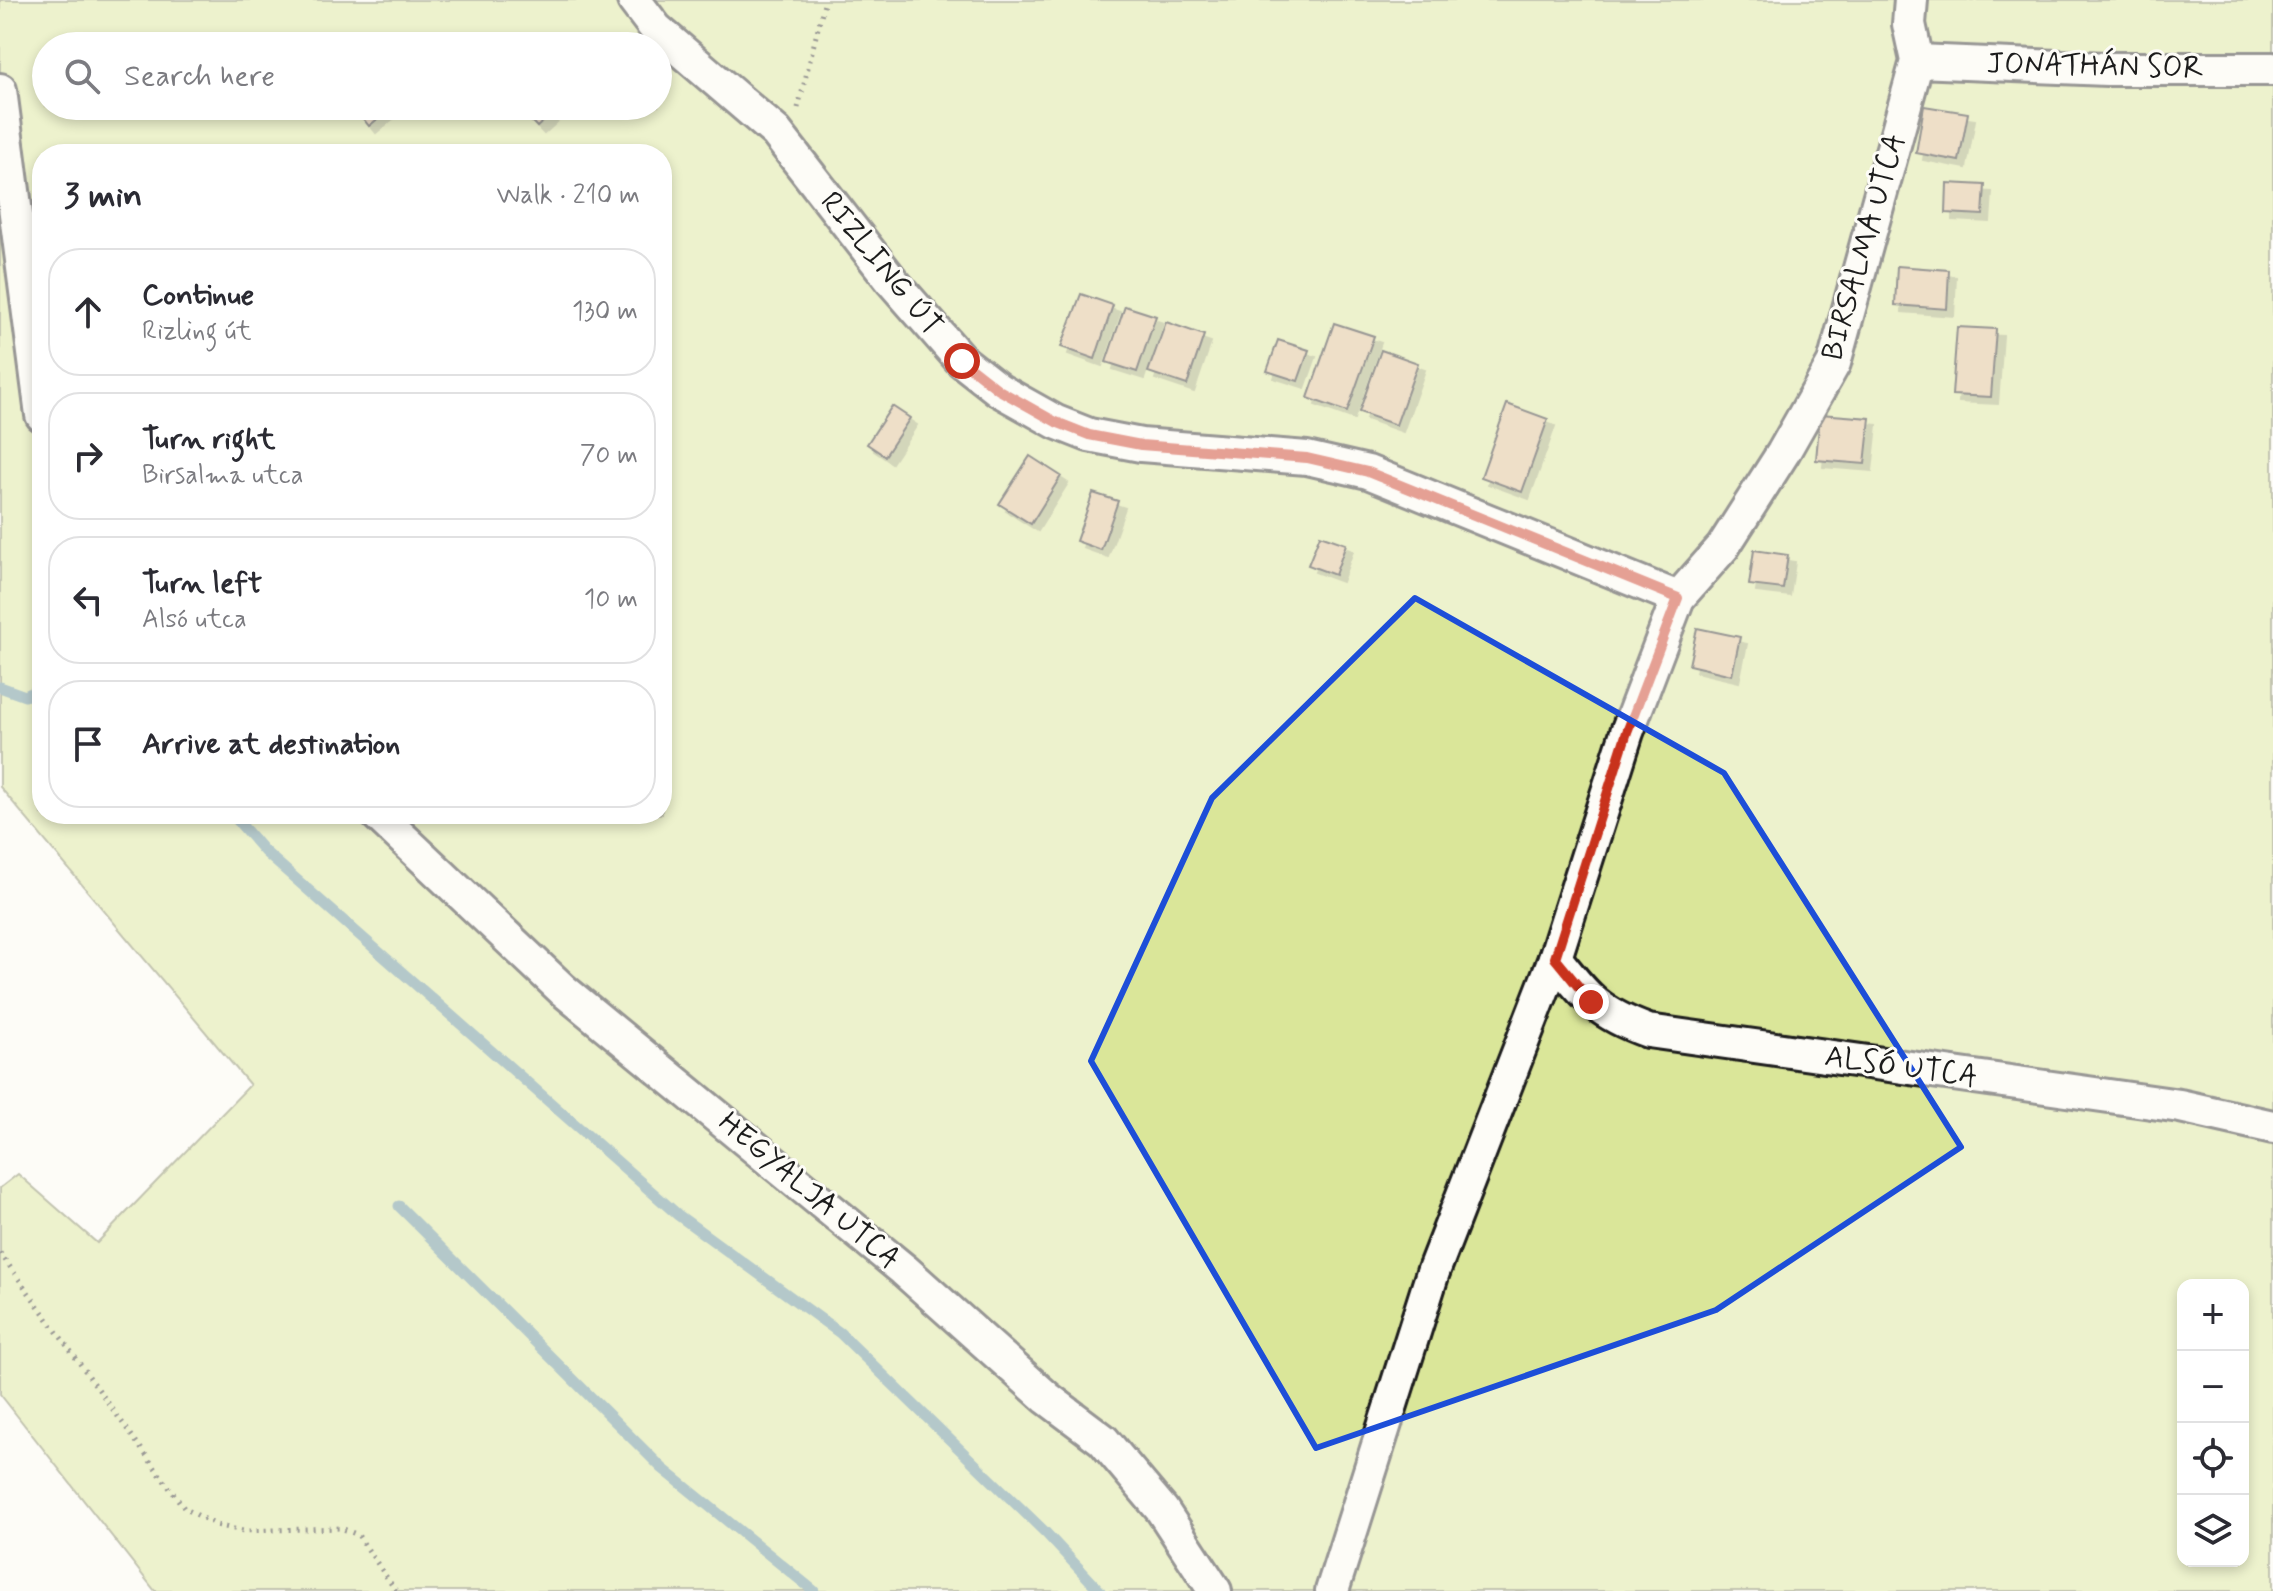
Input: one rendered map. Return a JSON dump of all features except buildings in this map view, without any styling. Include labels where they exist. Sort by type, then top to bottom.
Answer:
[{"type":"street","name":"RIZLING ÚT","points":[[634,0],[659,32]]},
{"type":"street","name":"BIRSALMA UTCA","points":[[1332,1591],[1433,1272],[1555,958],[1622,745],[1678,598],[1723,547],[1783,453],[1834,363],[1917,61],[1909,24],[1911,0]]},
{"type":"street","name":"RIZLING ÚT","points":[[672,43],[776,132],[892,281],[962,361],[999,390],[1056,422],[1089,435],[1141,445],[1307,458],[1368,472],[1678,598]]},
{"type":"street","name":"JONATHÁN SOR","points":[[1917,61],[2107,69],[2273,69]]},
{"type":"street","points":[[0,90],[32,338]]},
{"type":"street","name":"HEGYALJA UTCA","points":[[388,824],[563,990],[768,1156],[904,1270],[1047,1398],[1103,1440],[1162,1510],[1215,1591]]},
{"type":"street","name":"ALSÓ UTCA","points":[[1555,958],[1591,1002],[1615,1019],[1648,1031],[2180,1106],[2273,1127]]},
{"type":"path","points":[[776,132],[797,112],[825,0]]},
{"type":"path","points":[[0,1253],[184,1508],[216,1525],[243,1531],[341,1528],[358,1535],[396,1591]]},
{"type":"highlighted area","points":[[1415,598],[1724,773],[1961,1147],[1716,1310],[1316,1448],[1091,1061],[1212,798]]},
{"type":"green space","points":[[0,0],[2273,0],[2273,1591],[155,1591],[0,1394],[0,1188],[18,1174],[97,1243],[250,1085],[0,787]]},
{"type":"waterway","points":[[0,687],[25,696],[32,693]]},
{"type":"waterway","points":[[241,824],[264,851],[678,1215],[840,1333],[1046,1533],[1100,1591]]},
{"type":"waterway","points":[[399,1206],[662,1468],[814,1591]]},
{"type":"route","points":[[962,361],[999,390],[1056,422],[1089,435],[1141,445],[1307,458],[1368,472],[1678,598],[1590,839],[1555,958],[1591,1002]]}]
